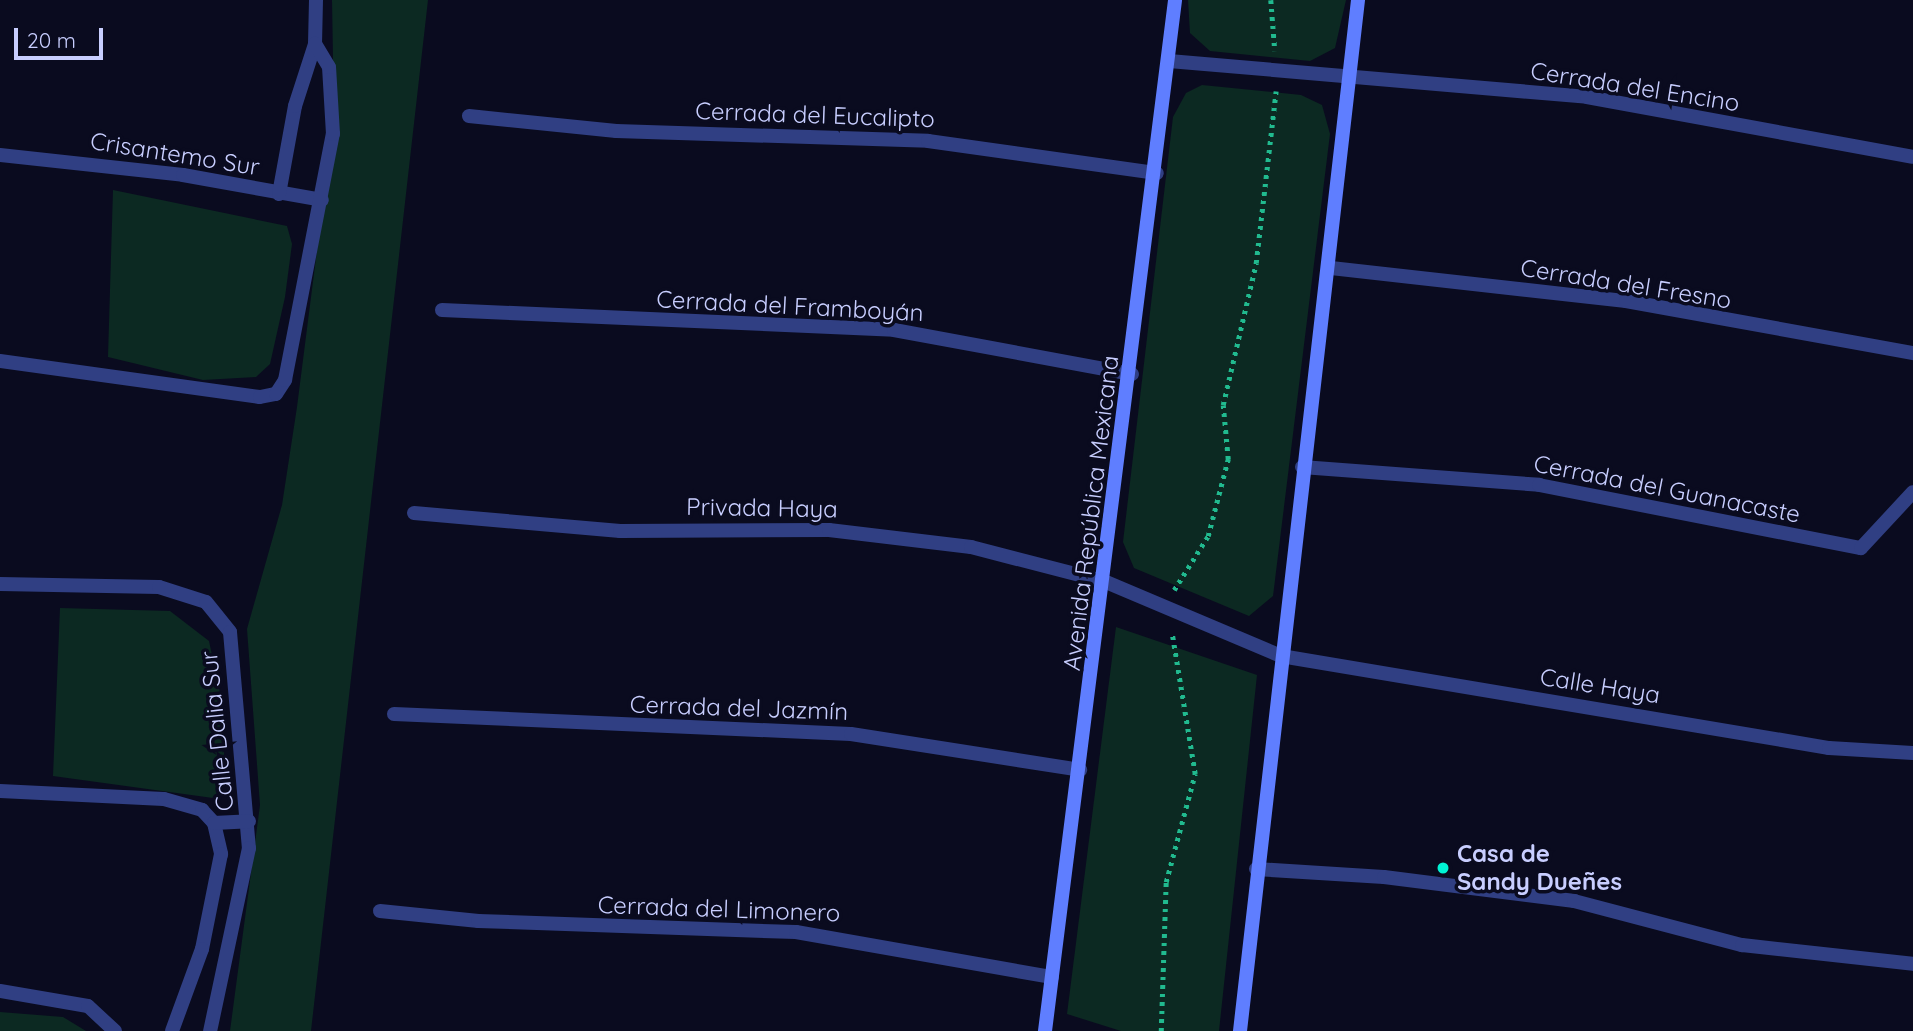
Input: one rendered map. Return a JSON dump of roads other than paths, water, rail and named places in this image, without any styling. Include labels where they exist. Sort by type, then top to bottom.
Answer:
[{"type":"main road","name":"Avenida República Mexicana","points":[[1045,1031],[1106,582],[1157,173],[1175,0]]},
{"type":"main road","points":[[1240,1031],[1302,467],[1331,268],[1348,77],[1358,0]]},
{"type":"street","points":[[0,361],[260,397],[276,394],[285,380],[322,200],[332,102],[329,67],[315,44],[316,0]]},
{"type":"street","name":"Crisantemo Sur","points":[[0,155],[183,175],[279,194],[295,106],[315,44]]},
{"type":"street","name":"Cerrada del Encino","points":[[1169,61],[1587,97],[1913,157]]},
{"type":"street","name":"Cerrada del Eucalipto","points":[[469,116],[616,131],[928,141],[1157,173]]},
{"type":"street","points":[[279,194],[322,200]]},
{"type":"street","name":"Cerrada del Fresno","points":[[1331,268],[1626,302],[1913,353]]},
{"type":"street","name":"Cerrada del Framboyán","points":[[442,310],[894,330],[1132,374]]},
{"type":"street","name":"Cerrada del Guanacaste","points":[[1302,467],[1539,485],[1861,548],[1913,492]]},
{"type":"street","name":"Privada Haya","points":[[414,513],[546,527],[905,537],[1106,582],[1169,610]]},
{"type":"street","name":"Calle Dalia Sur","points":[[0,584],[159,587],[187,593],[219,614],[230,632],[250,821],[247,870],[210,1031]]},
{"type":"street","name":"Calle Haya","points":[[1169,610],[1281,656],[1829,747],[1913,753]]},
{"type":"street","name":"Cerrada del Jazmín","points":[[394,714],[851,734],[1080,770]]},
{"type":"street","points":[[0,791],[164,799],[202,810],[214,823],[221,854],[202,949],[172,1031]]},
{"type":"street","points":[[214,823],[250,821]]},
{"type":"street","points":[[1256,869],[1384,877],[1574,901],[1742,945],[1913,964]]},
{"type":"street","name":"Cerrada del Limonero","points":[[380,911],[502,923],[796,932],[1052,977]]},
{"type":"street","points":[[202,949],[228,955]]},
{"type":"street","points":[[0,991],[88,1006],[115,1031]]},
{"type":"place","name":"Casa de Sandy Dueñes","points":[[1443,868]]}]
